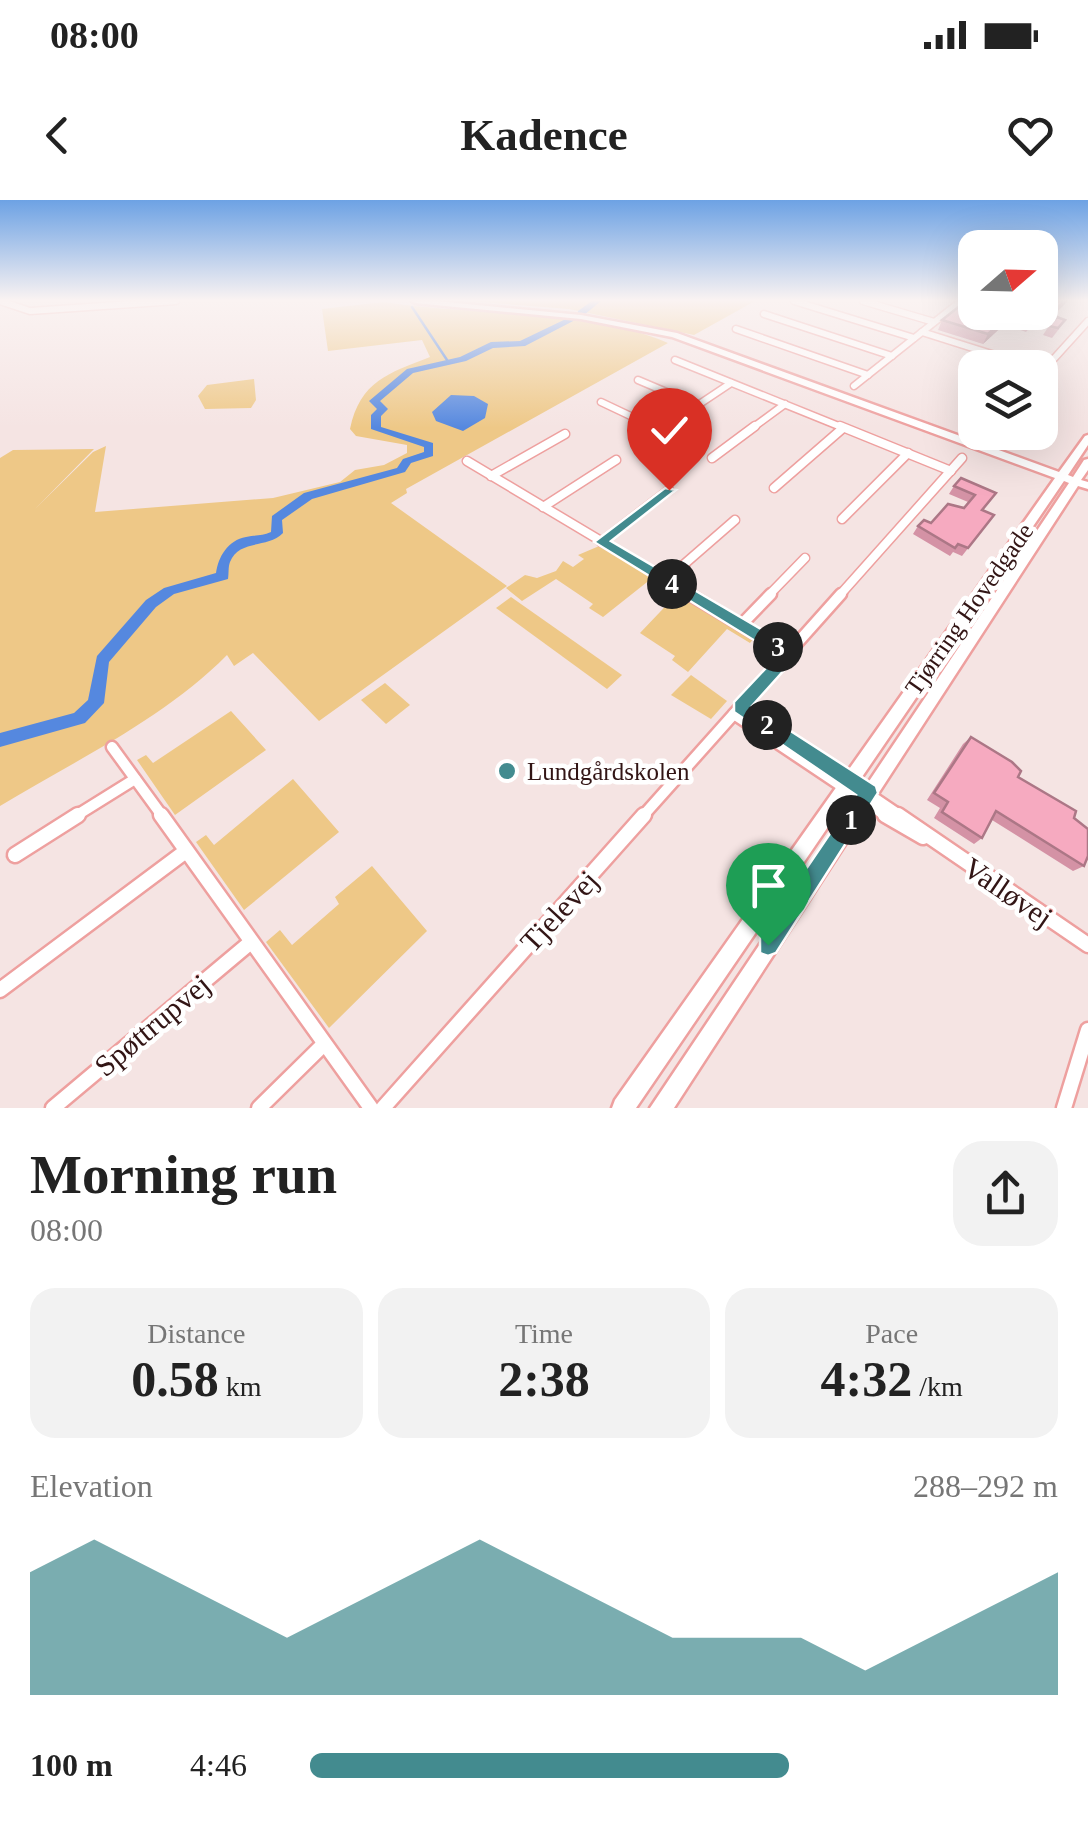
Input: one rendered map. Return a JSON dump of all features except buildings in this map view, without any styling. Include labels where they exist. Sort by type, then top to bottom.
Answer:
[{"type":"main road","points":[[696,343],[1076,479]]},
{"type":"main road","name":"Tjørring Hovedgade","points":[[661,1108],[1076,479],[1088,438]]},
{"type":"main road","name":"Tjørring Hovedgade","points":[[623,1108],[848,785],[1088,462]]},
{"type":"street","points":[[775,343],[868,375]]},
{"type":"street","points":[[854,343],[892,356]]},
{"type":"street","points":[[854,386],[907,343]]},
{"type":"street","points":[[675,360],[951,471]]},
{"type":"street","points":[[638,380],[697,405]]},
{"type":"street","points":[[600,402],[660,430],[731,383]]},
{"type":"street","points":[[712,458],[785,404]]},
{"type":"street","points":[[774,488],[843,428]]},
{"type":"street","points":[[491,476],[565,434]]},
{"type":"street","points":[[842,520],[908,454]]},
{"type":"street","name":"Tjelevej","points":[[382,1108],[563,903],[609,859],[962,458]]},
{"type":"street","points":[[543,507],[616,460]]},
{"type":"street","points":[[466,461],[789,654]]},
{"type":"street","points":[[601,542],[669,490]]},
{"type":"street","points":[[666,580],[735,520]]},
{"type":"street","points":[[740,625],[805,558]]},
{"type":"street","points":[[737,710],[848,785]]},
{"type":"street","points":[[112,747],[371,1108]]},
{"type":"street","points":[[16,855],[135,780]]},
{"type":"street","name":"Valløvej","points":[[848,785],[907,830],[929,839],[1088,945]]},
{"type":"street","points":[[0,990],[186,850]]},
{"type":"street","name":"Spøttrupvej","points":[[52,1108],[252,942]]},
{"type":"street","points":[[1064,1108],[1088,1030]]},
{"type":"street","points":[[259,1108],[324,1044]]},
{"type":"shaded area","points":[[327,343],[393,343],[328,351]]},
{"type":"shaded area","points":[[424,343],[667,343],[406,489],[407,493],[391,503],[507,586],[319,721],[253,653],[234,666],[227,655],[148,719],[0,806],[0,458],[13,450],[94,449],[35,509],[93,452],[106,446],[95,512],[273,498],[340,482],[355,470],[384,465],[407,453],[407,445],[356,436],[350,429],[369,389],[402,368],[430,357]]},
{"type":"shaded area","points":[[254,379],[256,400],[251,408],[205,409],[198,396],[207,385]]},
{"type":"shaded area","points":[[604,544],[656,575],[603,617],[589,608],[593,604],[556,579],[522,601],[506,588],[525,575],[537,578],[556,571],[563,561],[573,567],[584,559],[578,555]]},
{"type":"shaded area","points":[[679,592],[754,638],[750,643],[727,629],[688,672],[672,660],[675,656],[640,633]]},
{"type":"shaded area","points":[[511,597],[622,675],[607,689],[496,608]]},
{"type":"shaded area","points":[[691,675],[727,701],[711,719],[671,695]]},
{"type":"shaded area","points":[[385,683],[410,705],[386,724],[361,700]]},
{"type":"shaded area","points":[[231,711],[266,750],[175,815],[137,760],[146,755],[153,763]]},
{"type":"shaded area","points":[[293,779],[339,832],[244,910],[196,842],[206,835],[214,845]]},
{"type":"shaded area","points":[[372,866],[427,931],[329,1028],[266,942],[280,930],[292,945],[339,904],[335,897]]},
{"type":"water","points":[[451,395],[474,396],[488,404],[485,418],[463,431],[436,421],[432,412]]},
{"type":"waterway","points":[[436,343],[449,363]]},
{"type":"waterway","points":[[0,740],[79,718],[96,703],[102,660],[151,603],[169,591],[223,576],[224,559],[243,541],[269,539],[277,533],[276,519],[308,496],[401,470],[407,461],[429,454],[429,445],[376,429],[376,415],[383,409],[374,401],[410,371],[463,359],[491,345],[523,343]]},
{"type":"place","name":"Lundgårdskolen","points":[[507,771]]},
{"type":"route","points":[[669,490],[601,542],[789,654],[740,707],[869,793],[768,945]]}]
